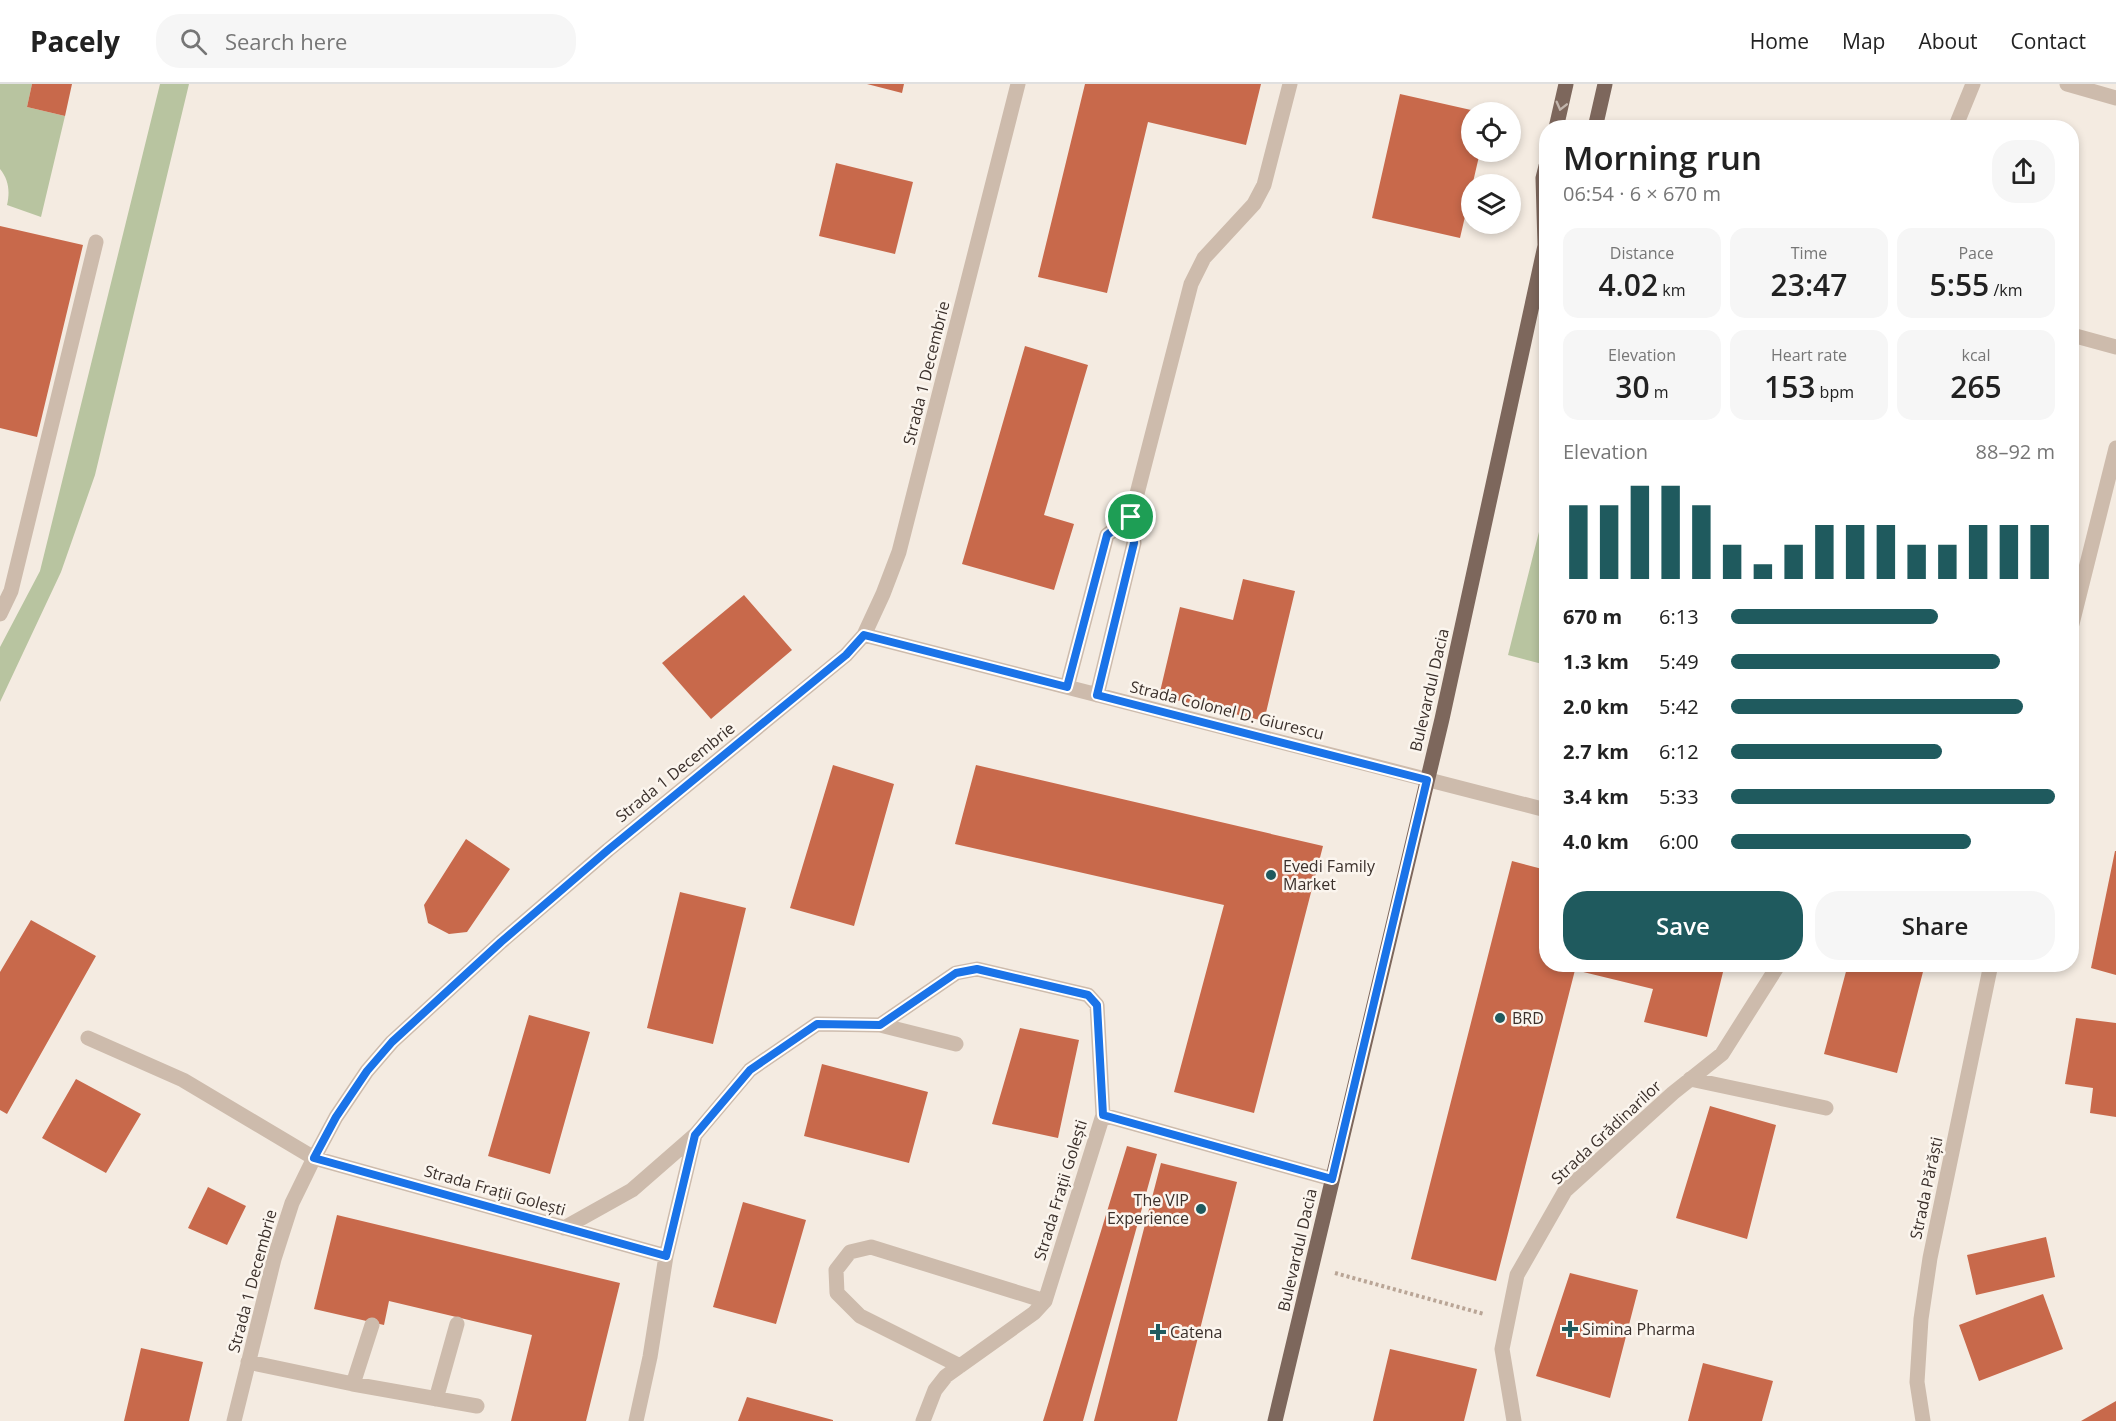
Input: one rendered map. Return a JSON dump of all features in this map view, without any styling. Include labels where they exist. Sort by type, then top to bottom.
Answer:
[{"type":"main road","points":[[1558,120],[1566,84]]},
{"type":"main road","points":[[1597,120],[1605,84]]},
{"type":"main road","name":"Bulevardul Dacia","points":[[1275,1421],[1427,780],[1539,275]]},
{"type":"street","name":"Strada 1 Decembrie","points":[[234,1421],[274,1259],[292,1203],[336,1117],[367,1071],[392,1042],[501,942],[608,850],[846,655],[864,635],[899,552],[1018,84]]},
{"type":"street","points":[[1097,695],[1134,543],[1131,517],[1191,284],[1204,258],[1254,204],[1264,185],[1290,84]]},
{"type":"street","points":[[1958,120],[1973,84]]},
{"type":"street","points":[[2067,84],[2116,98]]},
{"type":"street","points":[[0,614],[11,591],[96,242]]},
{"type":"street","points":[[2079,337],[2116,346]]},
{"type":"street","points":[[2079,596],[2116,448]]},
{"type":"street","points":[[1067,687],[1107,535],[1131,517]]},
{"type":"street","name":"Strada Colonel D. Giurescu","points":[[864,635],[1539,808]]},
{"type":"street","points":[[880,1025],[956,973],[977,969],[1088,995],[1097,1005],[1103,1115]]},
{"type":"street","name":"Strada Grădinarilor","points":[[1514,1421],[1502,1349],[1517,1275],[1565,1191],[1690,1079],[1722,1054],[1774,972]]},
{"type":"street","name":"Strada Părăști","points":[[1923,1421],[1917,1382],[1921,1319],[1930,1258],[1989,972]]},
{"type":"street","points":[[564,1228],[632,1190],[695,1135],[750,1070],[817,1024],[880,1025],[956,1044]]},
{"type":"street","name":"Strada Frații Golești","points":[[88,1038],[183,1080],[314,1158],[666,1256]]},
{"type":"street","points":[[1690,1079],[1826,1108]]},
{"type":"street","name":"Strada Frații Golești","points":[[1045,1301],[1103,1115],[1332,1179]]},
{"type":"street","points":[[636,1421],[650,1356],[666,1256],[695,1135]]},
{"type":"street","points":[[923,1421],[935,1390],[946,1376],[960,1366],[1034,1313],[1045,1301],[871,1247],[850,1252],[836,1270],[837,1293],[860,1316],[960,1366]]},
{"type":"street","points":[[436,1399],[458,1324]]},
{"type":"street","points":[[352,1384],[372,1325]]},
{"type":"street","points":[[248,1362],[352,1384],[477,1406]]},
{"type":"path","points":[[1311,1267],[1507,1321]]},
{"type":"green space","points":[[0,84],[32,84],[27,107],[65,116],[41,217],[7,205],[8,186],[0,169]]},
{"type":"green space","points":[[160,84],[189,84],[95,475],[61,572],[0,702],[0,647],[40,571]]},
{"type":"green space","points":[[1539,532],[1539,663],[1508,655]]},
{"type":"building","points":[[32,84],[72,84],[65,116],[27,107]]},
{"type":"building","points":[[867,84],[904,84],[902,93]]},
{"type":"building","points":[[1085,84],[1261,84],[1246,145],[1148,122],[1107,293],[1038,277]]},
{"type":"building","points":[[1400,94],[1461,108],[1461,162],[1478,162],[1475,174],[1461,174],[1460,238],[1372,218]]},
{"type":"building","points":[[836,163],[913,182],[895,254],[819,236]]},
{"type":"building","points":[[0,226],[83,245],[37,437],[0,428]]},
{"type":"building","points":[[1025,346],[1088,365],[1044,515],[1074,524],[1054,590],[962,564]]},
{"type":"building","points":[[1243,579],[1295,591],[1264,721],[1159,696],[1180,607],[1233,620]]},
{"type":"building","points":[[744,595],[792,650],[711,719],[662,663]]},
{"type":"building","points":[[833,765],[894,784],[854,926],[790,908]]},
{"type":"building","points":[[976,765],[1323,846],[1254,1113],[1174,1092],[1224,905],[955,844]]},
{"type":"building","points":[[466,839],[510,869],[467,932],[449,934],[428,923],[424,905]]},
{"type":"building","points":[[2116,851],[2116,975],[2091,968]]},
{"type":"building","points":[[1512,861],[1539,868],[1539,972],[1574,972],[1496,1281],[1411,1259]]},
{"type":"building","points":[[680,892],[746,908],[713,1044],[647,1028]]},
{"type":"building","points":[[31,920],[96,956],[7,1114],[0,1110],[0,972]]},
{"type":"building","points":[[1583,972],[1723,972],[1707,1037],[1644,1022],[1653,989]]},
{"type":"building","points":[[1846,972],[1923,972],[1897,1073],[1824,1054]]},
{"type":"building","points":[[529,1015],[590,1032],[550,1174],[488,1156]]},
{"type":"building","points":[[2076,1018],[2116,1023],[2116,1117],[2090,1113],[2093,1088],[2065,1084]]},
{"type":"building","points":[[1020,1028],[1079,1040],[1058,1138],[992,1124]]},
{"type":"building","points":[[822,1064],[928,1092],[909,1163],[804,1136]]},
{"type":"building","points":[[76,1079],[141,1114],[106,1173],[42,1138]]},
{"type":"building","points":[[1710,1106],[1776,1125],[1747,1239],[1676,1218]]},
{"type":"building","points":[[1127,1146],[1157,1154],[1083,1421],[1043,1421]]},
{"type":"building","points":[[1161,1163],[1237,1182],[1177,1421],[1094,1421]]},
{"type":"building","points":[[208,1187],[246,1206],[227,1245],[188,1228]]},
{"type":"building","points":[[743,1202],[806,1220],[776,1324],[713,1307]]},
{"type":"building","points":[[337,1215],[620,1283],[586,1421],[511,1421],[532,1335],[389,1301],[384,1325],[314,1309]]},
{"type":"building","points":[[2046,1237],[2055,1277],[1976,1295],[1967,1255]]},
{"type":"building","points":[[1570,1273],[1638,1290],[1610,1398],[1536,1376]]},
{"type":"building","points":[[2043,1294],[2063,1349],[1979,1381],[1959,1325]]},
{"type":"building","points":[[141,1348],[203,1362],[189,1421],[124,1421]]},
{"type":"building","points":[[1390,1349],[1477,1369],[1464,1421],[1373,1421]]},
{"type":"building","points":[[1703,1363],[1773,1381],[1762,1421],[1688,1421]]},
{"type":"building","points":[[747,1397],[833,1420],[833,1421],[738,1421]]},
{"type":"building","points":[[2116,1401],[2116,1421],[2081,1421]]},
{"type":"place","name":"Evedi Family Market","points":[[1271,875]]},
{"type":"place","name":"BRD","points":[[1500,1018]]},
{"type":"place","name":"The VIP Experience","points":[[1201,1209]]},
{"type":"place","name":"Simina Pharma","points":[[1570,1329]]},
{"type":"place","name":"Catena","points":[[1158,1332]]},
{"type":"route","points":[[1131,517],[1134,543],[1097,695],[1427,780],[1332,1179],[1103,1115],[1097,1005],[1088,995],[977,969],[956,973],[880,1025],[817,1024],[750,1070],[695,1135],[666,1256],[314,1158],[336,1117],[367,1071],[392,1042],[501,942],[608,850],[846,655],[864,635],[1067,687],[1107,535],[1131,517]]}]
